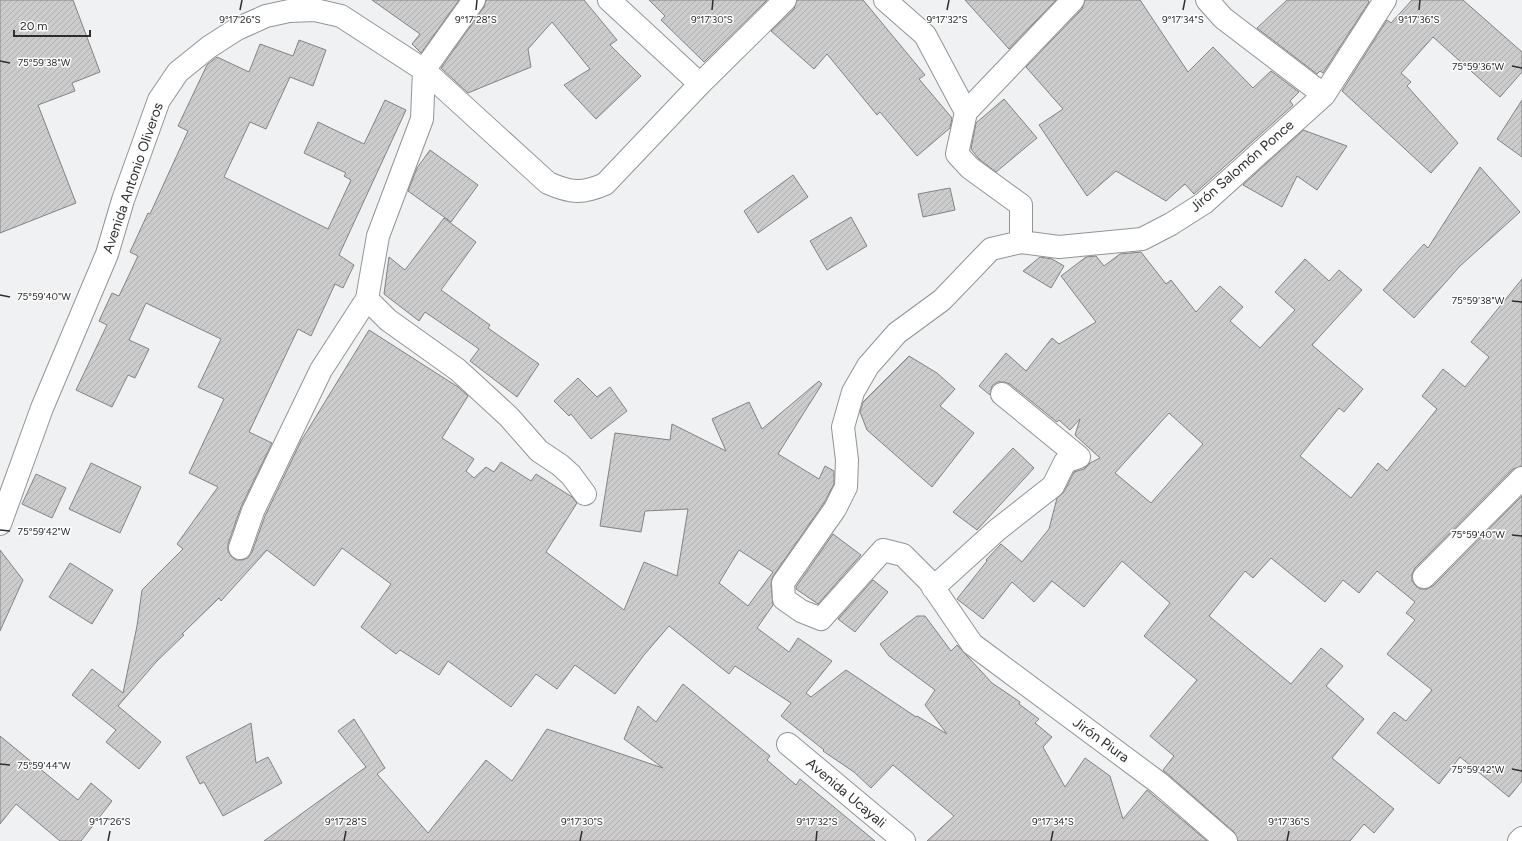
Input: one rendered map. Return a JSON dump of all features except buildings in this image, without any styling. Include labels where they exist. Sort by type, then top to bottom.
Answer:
[{"type":"street","points":[[240,548],[253,510],[321,370],[367,299],[378,236],[422,119],[424,70],[474,0]]},
{"type":"street","points":[[609,0],[700,84]]},
{"type":"street","name":"Avenida Antonio Oliveros","points":[[0,524],[42,408],[107,254],[123,200],[159,100],[178,72],[203,52],[237,29],[269,8],[289,11],[315,10],[341,16],[424,70],[548,184],[567,191],[588,192],[605,184],[700,84],[785,0]]},
{"type":"street","points":[[884,0],[925,35],[966,112]]},
{"type":"street","points":[[1021,242],[1021,205],[970,168],[958,154],[966,112],[1073,0]]},
{"type":"street","points":[[1207,0],[1223,18],[1324,95]]},
{"type":"street","name":"Jirón Salomón Ponce","points":[[1021,242],[1059,247],[1142,239],[1171,224],[1204,203],[1324,95],[1386,0]]},
{"type":"street","name":"Jirón Piura","points":[[1021,242],[991,249],[942,300],[897,333],[868,366],[853,392],[843,427],[847,460],[846,487],[835,509],[783,584],[784,599],[801,611],[821,619],[883,550],[903,554],[933,588],[972,644],[1159,783],[1226,841]]},
{"type":"street","points":[[367,299],[388,320],[458,370],[509,418],[539,451],[560,465],[571,475],[585,494]]},
{"type":"street","points":[[933,588],[997,530],[1053,486],[1064,462],[1079,457],[1002,394]]},
{"type":"street","points":[[1424,577],[1519,487]]},
{"type":"street","name":"Avenida Ucayali","points":[[788,744],[904,841]]},
{"type":"street","points":[[1519,841],[1522,838]]}]
